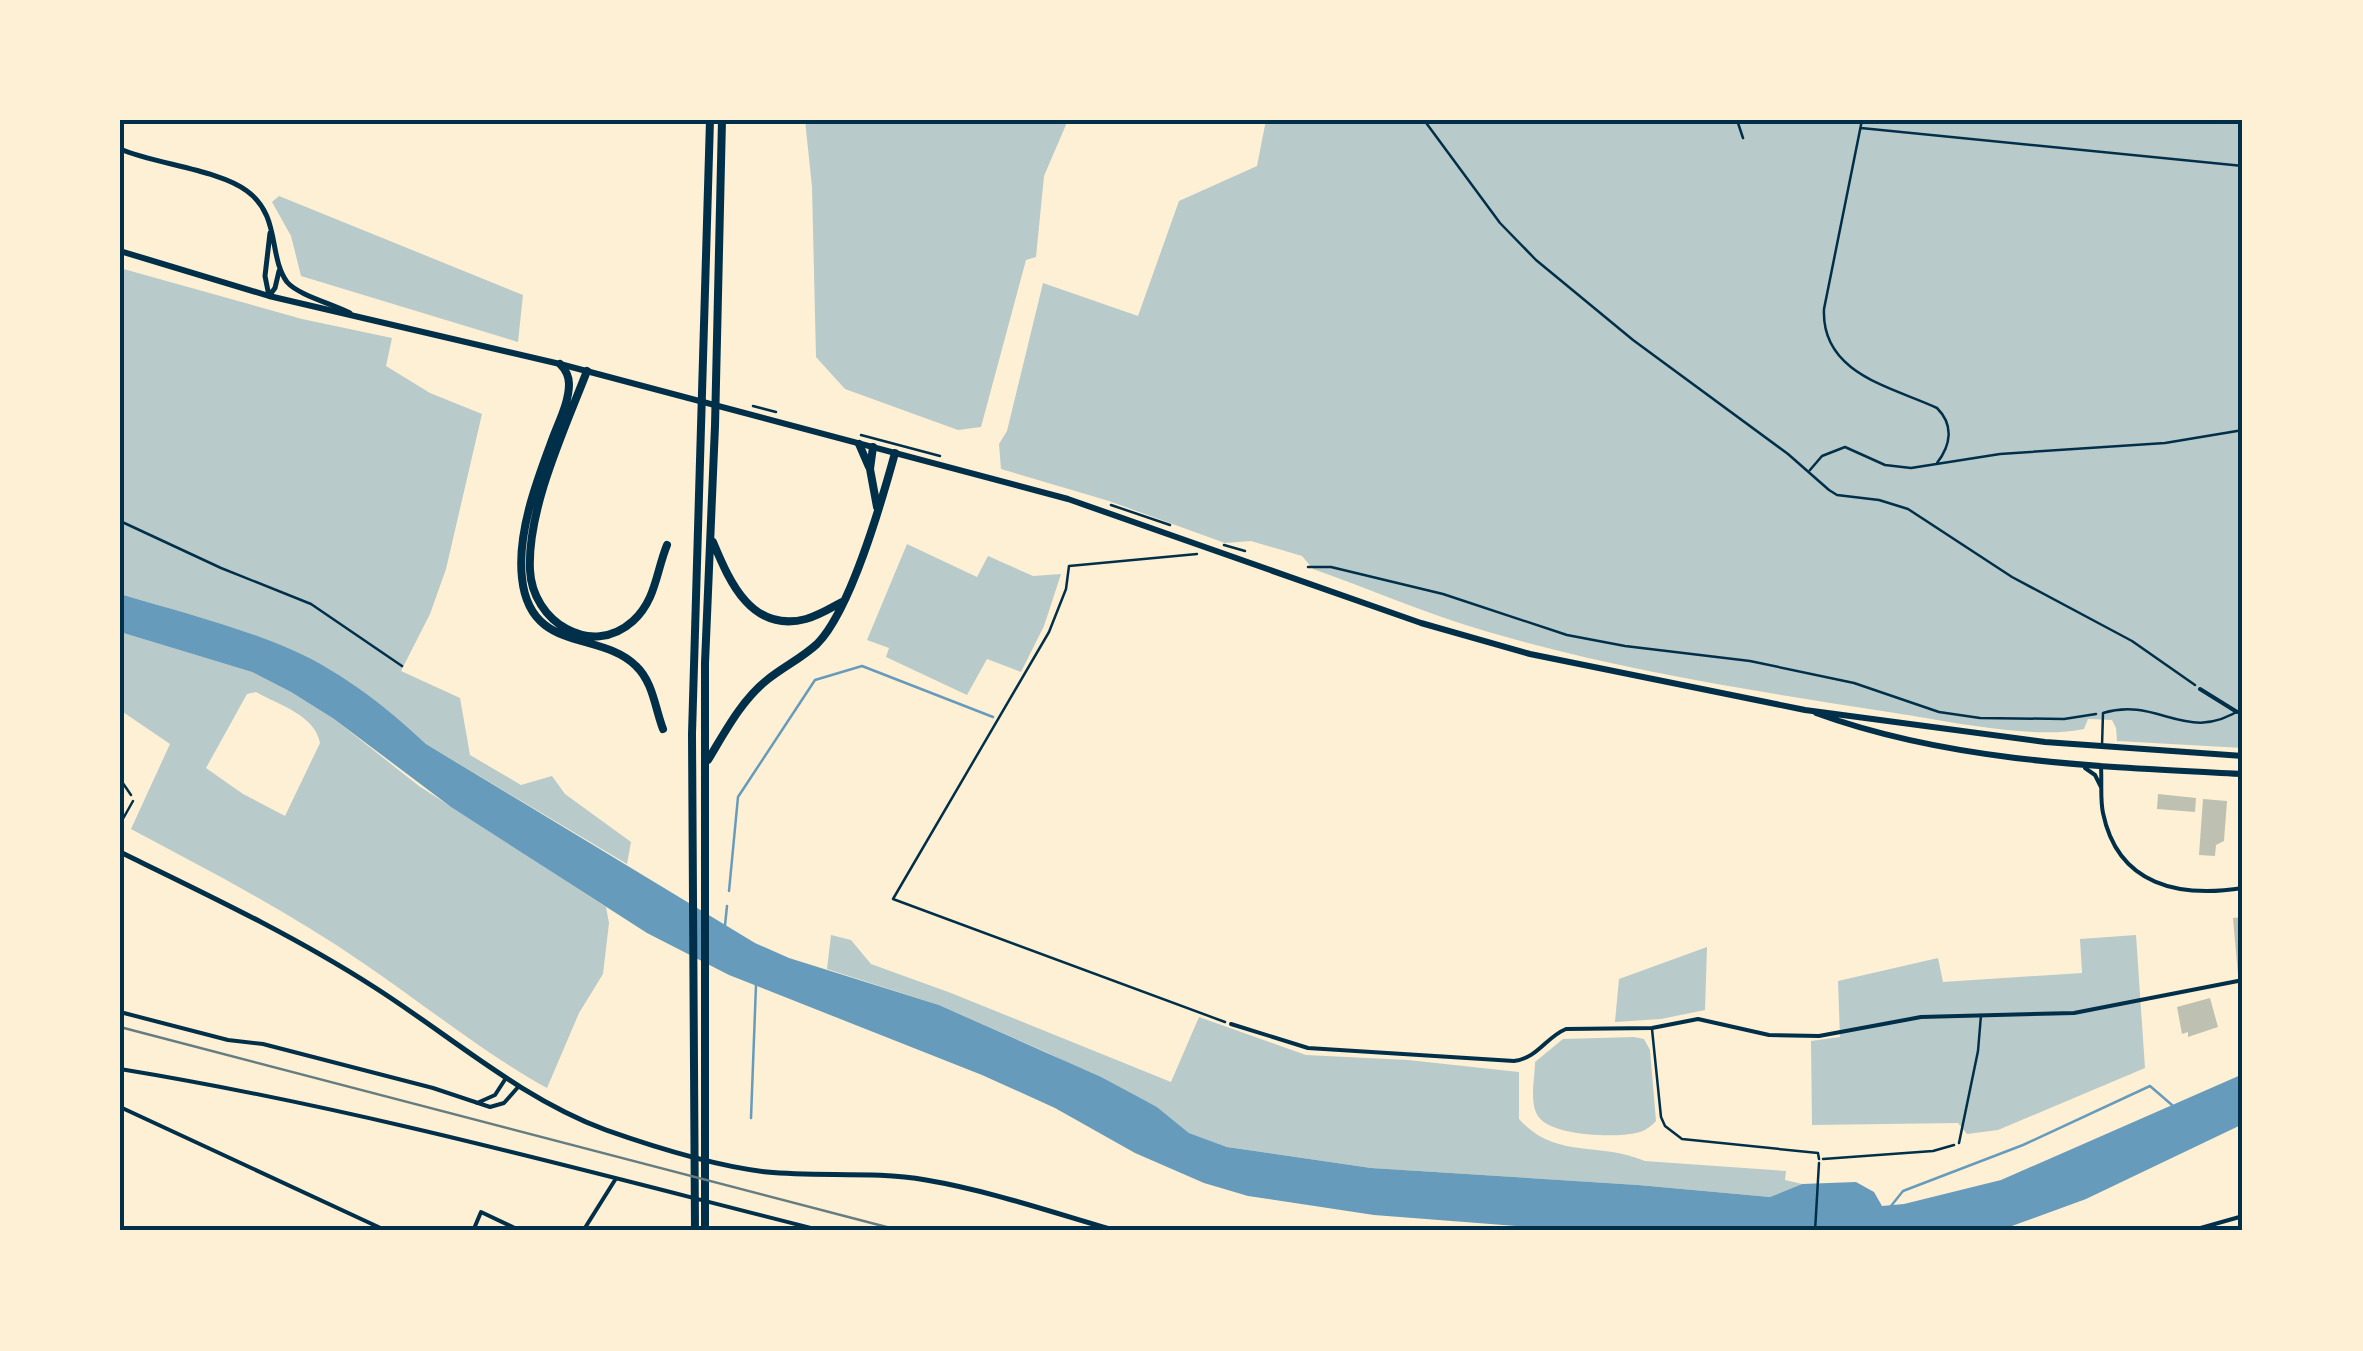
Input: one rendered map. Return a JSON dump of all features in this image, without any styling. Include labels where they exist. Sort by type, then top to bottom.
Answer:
[{"type":"highway","points":[[695,1231],[691,825],[694,571],[702,438],[710,120]]},
{"type":"highway","points":[[705,1231],[705,663],[722,120]]},
{"type":"highway","points":[[560,364],[569,382],[567,398],[524,538],[523,585],[535,613],[553,630],[568,639],[618,654],[638,667],[650,687],[663,728]]},
{"type":"highway","points":[[587,371],[548,476],[533,536],[530,574],[536,599],[551,618],[578,634],[599,636],[619,631],[650,600],[667,545]]},
{"type":"highway","points":[[859,444],[870,469],[878,513]]},
{"type":"highway","points":[[870,469],[872,447]]},
{"type":"highway","points":[[706,764],[747,699],[818,643],[832,625],[878,513],[895,452]]},
{"type":"highway","points":[[710,536],[736,592],[765,618],[807,619],[842,602]]},
{"type":"main road","points":[[120,251],[269,296],[560,364],[1068,499],[1477,641],[1550,659],[1805,710],[2013,739],[2243,756]]},
{"type":"main road","points":[[1805,710],[1930,744],[2066,761],[2243,774]]},
{"type":"main road","points":[[2101,764],[2102,747]]},
{"type":"street","points":[[120,149],[240,186],[258,202],[276,240],[280,268],[276,288],[269,296]]},
{"type":"street","points":[[269,296],[265,276],[270,230]]},
{"type":"street","points":[[280,268],[296,290],[356,316]]},
{"type":"street","points":[[2200,689],[2237,712]]},
{"type":"street","points":[[2066,761],[2089,770],[2102,790]]},
{"type":"street","points":[[2101,764],[2103,811],[2112,838],[2129,862],[2150,880],[2190,893],[2243,888]]},
{"type":"street","points":[[120,852],[316,952],[382,992],[506,1078],[571,1115],[656,1146],[741,1168],[926,1180],[1117,1231]]},
{"type":"street","points":[[1231,1024],[1308,1048],[1514,1061],[1531,1056],[1556,1032],[1566,1028],[1652,1028],[1698,1019],[1769,1035],[1819,1036],[1922,1017],[2074,1013],[2243,980]]},
{"type":"street","points":[[120,1012],[228,1040],[262,1044],[498,1107],[519,1086]]},
{"type":"street","points":[[120,1070],[266,1094],[435,1132],[823,1231]]},
{"type":"street","points":[[477,1103],[495,1094],[506,1078]]},
{"type":"street","points":[[120,1107],[388,1231]]},
{"type":"street","points":[[584,1231],[616,1178]]},
{"type":"street","points":[[473,1231],[481,1212],[521,1231]]},
{"type":"street","points":[[2190,1231],[2243,1216]]},
{"type":"lane","points":[[2102,747],[2103,713],[2128,707],[2202,725],[2243,708]]},
{"type":"lane","points":[[120,824],[133,802]]},
{"type":"lane","points":[[1959,1144],[1978,1050],[1981,1014]]},
{"type":"lane","points":[[1652,1028],[1661,1118],[1672,1134],[1682,1139],[1818,1153],[1819,1161]]},
{"type":"path","points":[[1424,120],[1500,223],[1536,260],[1634,340],[1810,470],[1837,495],[1879,500],[1924,517],[2012,576],[2132,641],[2200,689]]},
{"type":"path","points":[[1737,120],[1743,138]]},
{"type":"path","points":[[1862,120],[1824,309],[1825,329],[1838,353],[1869,380],[1943,413],[1949,440],[1936,464]]},
{"type":"path","points":[[1861,128],[2243,166]]},
{"type":"path","points":[[1810,470],[1822,456],[1844,447],[1898,468],[2000,454],[2165,444],[2243,430]]},
{"type":"path","points":[[120,520],[221,568],[319,608],[402,666]]},
{"type":"path","points":[[1206,546],[1196,555],[1069,566],[1066,589],[1050,632],[893,899],[1231,1024]]},
{"type":"path","points":[[1308,566],[1331,567],[1443,594],[1567,635],[1750,661],[1854,684],[1938,712],[1980,718],[2048,719],[2103,713]]},
{"type":"path","points":[[120,779],[133,802]]},
{"type":"path","points":[[1814,1231],[1819,1161],[1933,1151],[1959,1144]]},
{"type":"shaded area","points":[[805,120],[1068,120],[1044,176],[1036,257],[1026,260],[981,427],[958,430],[845,389],[816,357],[812,187]]},
{"type":"shaded area","points":[[1266,120],[2243,120],[2243,748],[2117,741],[2112,720],[2088,719],[2084,729],[2064,732],[1991,728],[1637,669],[1485,631],[1313,569],[1302,556],[1251,541],[1225,543],[1109,501],[1001,469],[999,444],[1007,431],[1043,283],[1138,316],[1179,201],[1257,166]]},
{"type":"shaded area","points":[[279,196],[523,295],[518,342],[301,276],[291,236],[272,202]]},
{"type":"shaded area","points":[[120,268],[302,319],[392,338],[386,366],[430,393],[482,414],[446,569],[430,614],[401,671],[460,698],[470,755],[521,785],[552,776],[565,794],[631,842],[627,864],[426,744],[376,701],[320,664],[241,630],[120,594]]},
{"type":"shaded area","points":[[907,544],[977,577],[988,556],[1033,576],[1061,574],[1044,626],[1021,672],[987,659],[967,695],[886,657],[889,648],[867,640]]},
{"type":"shaded area","points":[[120,632],[252,672],[334,719],[419,786],[606,907],[609,923],[603,974],[579,1013],[547,1088],[307,926],[131,829],[170,744],[120,710]],"holes":[[[256,692],[304,718],[320,743],[285,816],[243,794],[206,768],[247,694]]]},
{"type":"shaded area","points":[[831,935],[851,940],[871,964],[1171,1082],[1199,1017],[1306,1055],[1408,1060],[1519,1072],[1519,1119],[1548,1140],[1645,1161],[1786,1171],[1785,1180],[1802,1184],[1770,1197],[1371,1168],[1227,1147],[1189,1133],[1157,1107],[1048,1053],[939,1005],[827,969]]},
{"type":"shaded area","points":[[2136,935],[2145,1068],[1998,1130],[1967,1134],[1958,1123],[1812,1125],[1811,1041],[1840,1037],[1838,981],[1938,958],[1943,982],[2082,973],[2080,939]]},
{"type":"shaded area","points":[[1707,947],[1705,1010],[1661,1019],[1615,1022],[1619,979]]},
{"type":"shaded area","points":[[1563,1039],[1644,1039],[1650,1050],[1656,1121],[1652,1125],[1626,1135],[1584,1134],[1555,1128],[1538,1116],[1533,1097],[1535,1062]]},
{"type":"water","points":[[120,594],[242,630],[320,664],[376,701],[426,744],[755,943],[789,958],[939,1005],[1101,1077],[1157,1107],[1189,1133],[1227,1147],[1371,1168],[1770,1197],[1802,1184],[1856,1182],[1874,1192],[1882,1206],[2001,1180],[2243,1074],[2243,1124],[2086,1199],[1998,1231],[1581,1231],[1374,1215],[1248,1196],[1204,1183],[1135,1153],[1055,1108],[982,1075],[729,975],[647,933],[451,807],[334,719],[291,692],[252,672],[120,632]]},
{"type":"building","points":[[2158,794],[2196,798],[2195,812],[2157,809]]},
{"type":"building","points":[[2203,799],[2227,801],[2224,841],[2216,845],[2215,856],[2199,855]]},
{"type":"building","points":[[2243,917],[2243,973],[2238,974],[2233,918]]},
{"type":"building","points":[[2210,998],[2218,1027],[2188,1037],[2188,1032],[2182,1034],[2177,1007]]},
{"type":"waterway","points":[[729,891],[738,797],[815,680],[862,666],[993,717]]},
{"type":"waterway","points":[[725,925],[727,906]]},
{"type":"waterway","points":[[751,1118],[756,985]]},
{"type":"waterway","points":[[1891,1206],[1903,1191],[2023,1145],[2150,1086],[2172,1105]]},
{"type":"railway","points":[[120,1027],[902,1231]]}]
